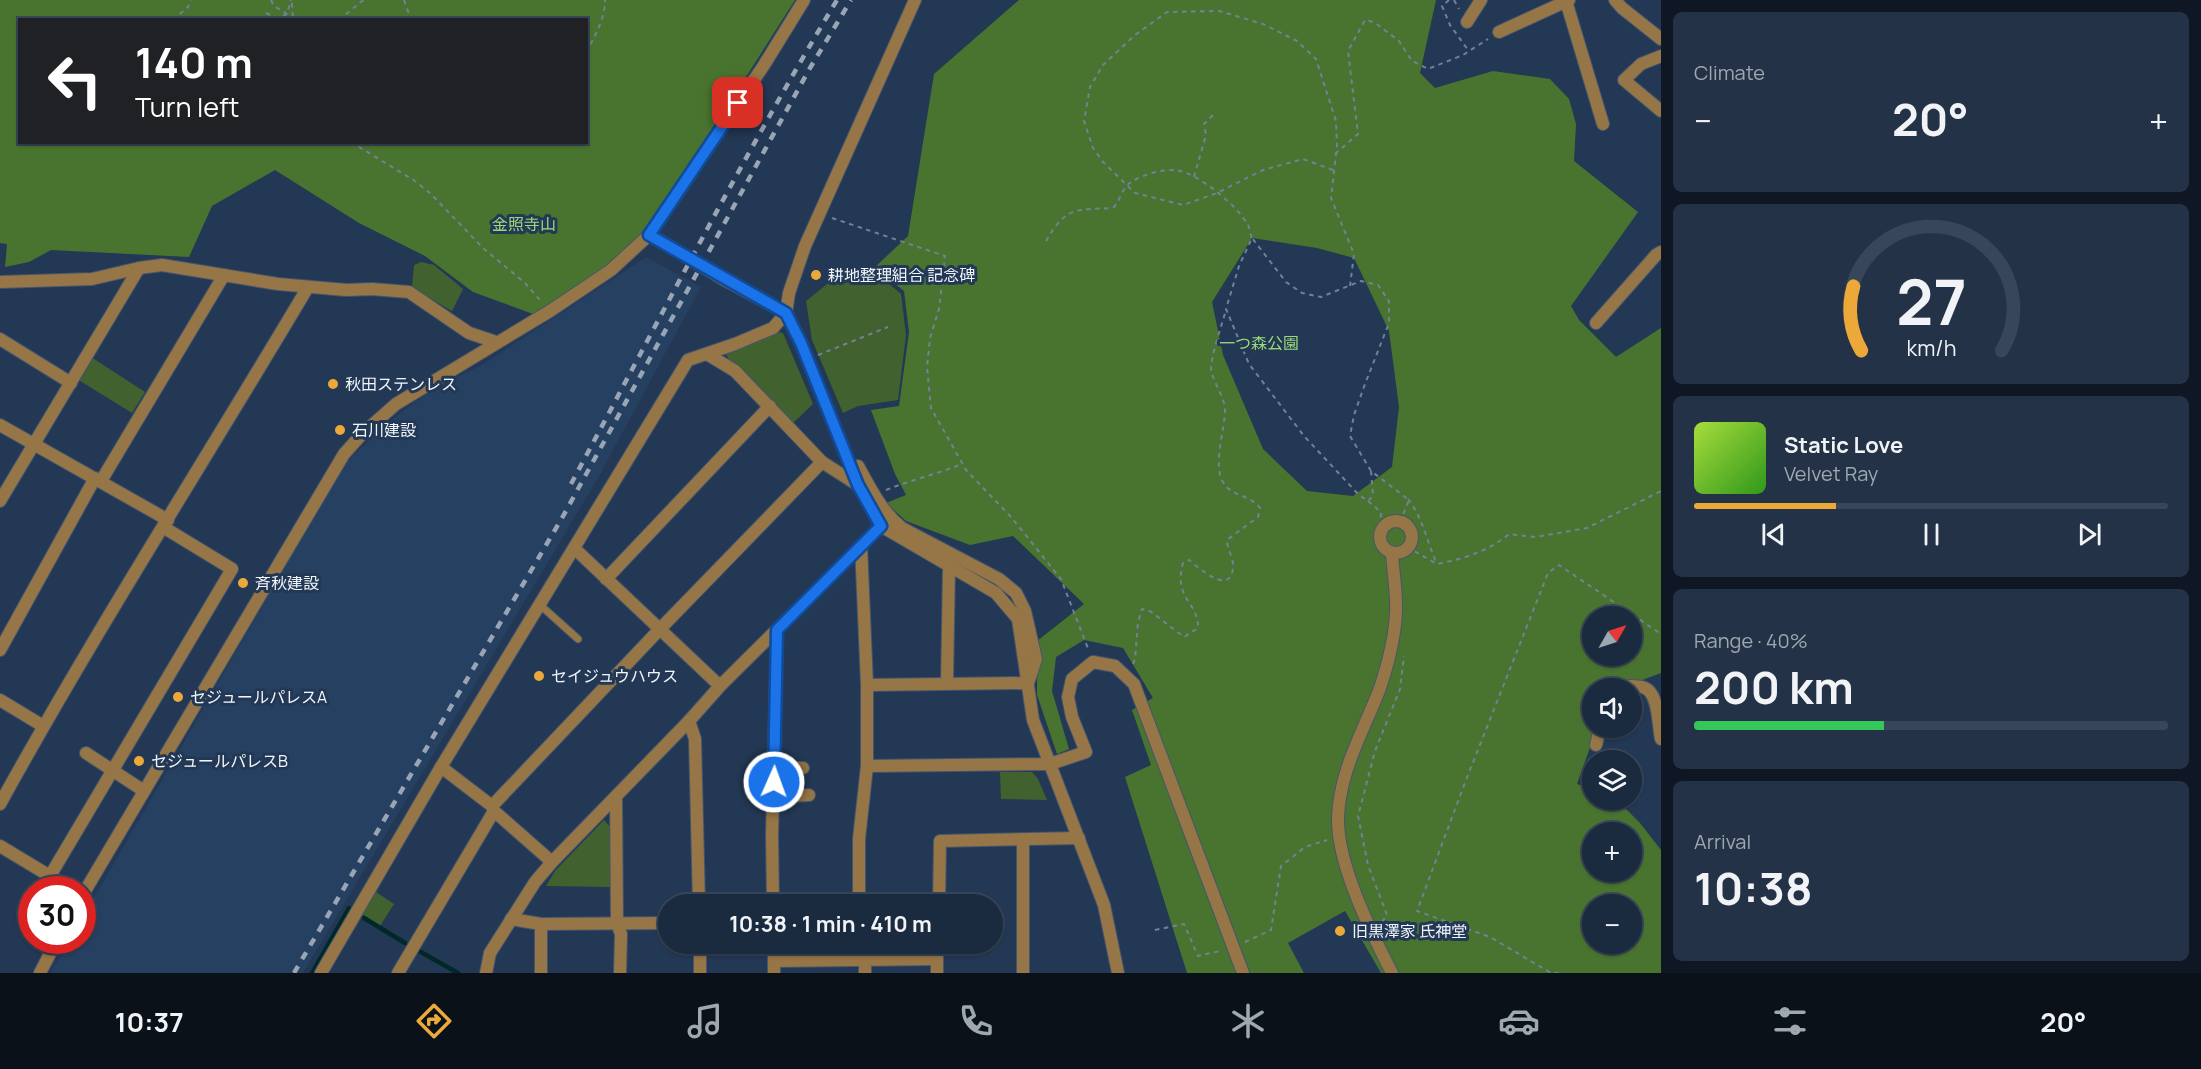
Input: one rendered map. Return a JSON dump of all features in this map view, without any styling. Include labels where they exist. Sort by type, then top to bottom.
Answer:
[{"type":"street","points":[[94,876],[344,454],[362,434],[396,404],[550,311],[654,238],[804,0]]},
{"type":"street","points":[[321,973],[441,767],[688,360],[773,328],[786,313],[789,293],[805,246],[915,0]]},
{"type":"street","points":[[1467,22],[1481,0]]},
{"type":"street","points":[[1615,0],[1661,39]]},
{"type":"street","points":[[1499,32],[1568,1],[1603,124]]},
{"type":"street","points":[[1661,56],[1641,64],[1624,80],[1661,111]]},
{"type":"street","points":[[654,238],[786,313],[808,359],[858,485],[881,526],[996,593],[1018,619],[1034,720],[1104,905],[1118,973]]},
{"type":"street","points":[[1596,323],[1661,252]]},
{"type":"street","points":[[0,282],[92,279],[162,265],[278,284],[346,290],[372,289],[409,292],[469,333],[496,342]]},
{"type":"street","points":[[0,501],[139,268]]},
{"type":"street","points":[[0,650],[98,480],[224,275]]},
{"type":"street","points":[[0,804],[43,726],[308,287]]},
{"type":"street","points":[[0,339],[71,383]]},
{"type":"street","points":[[707,354],[735,372],[822,462],[858,485]]},
{"type":"street","points":[[606,579],[770,406]]},
{"type":"street","points":[[0,425],[98,480],[232,569],[50,876],[0,846]]},
{"type":"street","points":[[839,438],[873,495],[902,528],[999,579],[1016,593],[1025,610],[1036,659],[1028,683]]},
{"type":"street","points":[[398,973],[493,808],[659,630],[822,462]]},
{"type":"street","points":[[1394,521],[1400,522],[1405,523],[1412,532],[1411,543],[1403,552],[1392,553],[1383,546],[1380,536],[1384,525],[1394,521]]},
{"type":"street","points":[[486,973],[490,953],[535,882],[552,862],[720,686],[881,526]]},
{"type":"street","points":[[859,894],[859,839],[867,766],[867,685],[861,545]]},
{"type":"street","points":[[574,548],[720,686]]},
{"type":"street","points":[[1392,553],[1396,612],[1390,654],[1380,687],[1350,762],[1342,790],[1338,820],[1352,883],[1372,935],[1392,973]]},
{"type":"street","points":[[947,684],[949,566]]},
{"type":"street","points":[[773,894],[777,630]]},
{"type":"street","points":[[867,766],[1050,764],[1086,752],[1072,717],[1068,698],[1072,679],[1094,662],[1115,666],[1134,684],[1243,973]]},
{"type":"street","points":[[867,685],[1028,683]]},
{"type":"street","points":[[1642,687],[1652,693],[1661,739]]},
{"type":"street","points":[[0,700],[43,726]]},
{"type":"street","points":[[689,721],[695,739],[699,894]]},
{"type":"street","points":[[1596,745],[1598,738]]},
{"type":"street","points":[[86,753],[144,791]]},
{"type":"street","points":[[441,767],[493,808],[552,862]]},
{"type":"street","points":[[774,768],[803,768]]},
{"type":"street","points":[[773,797],[809,795]]},
{"type":"street","points":[[616,797],[617,923],[621,934],[620,973]]},
{"type":"street","points":[[939,894],[940,841],[1078,838]]},
{"type":"street","points":[[1023,840],[1023,973]]},
{"type":"street","points":[[511,919],[541,924],[658,923]]},
{"type":"street","points":[[541,924],[541,973]]},
{"type":"street","points":[[40,973],[50,954]]},
{"type":"street","points":[[700,954],[700,973]]},
{"type":"street","points":[[937,954],[937,973]]},
{"type":"street","points":[[774,967],[865,967],[937,959]]},
{"type":"lane","points":[[539,604],[578,639]]},
{"type":"path","points":[[175,18],[188,7],[191,0]]},
{"type":"path","points":[[270,0],[274,6],[287,14]]},
{"type":"path","points":[[278,18],[287,14],[292,0]]},
{"type":"path","points":[[292,0],[293,18]]},
{"type":"path","points":[[341,18],[355,6],[368,0]]},
{"type":"path","points":[[404,0],[412,18]]},
{"type":"path","points":[[588,48],[597,32],[605,9],[605,0]]},
{"type":"path","points":[[1449,0],[1442,6],[1450,25],[1469,51]]},
{"type":"path","points":[[1333,170],[1303,159],[1263,170],[1220,192],[1183,205],[1135,193],[1103,162],[1093,148],[1084,121],[1090,87],[1103,65],[1135,35],[1167,12],[1219,11],[1263,24],[1297,41],[1316,59],[1336,122],[1335,154],[1331,198],[1354,254],[1350,286]]},
{"type":"path","points":[[266,13],[274,18]]},
{"type":"path","points":[[1335,154],[1358,134],[1348,51],[1365,20],[1374,22],[1399,42],[1412,61],[1428,69],[1469,51],[1499,32]]},
{"type":"path","points":[[1194,177],[1206,135],[1204,124],[1213,115]]},
{"type":"path","points":[[354,144],[415,181],[431,194],[483,248],[525,284],[550,311]]},
{"type":"path","points":[[1046,241],[1061,219],[1073,212],[1087,207],[1113,208],[1118,203],[1124,188],[1142,176],[1176,170],[1220,192],[1248,225],[1252,238],[1286,282],[1302,293],[1321,297],[1361,281],[1378,285],[1389,301],[1389,322],[1354,416],[1350,436],[1371,471],[1409,500],[1419,513],[1437,564]]},
{"type":"path","points":[[819,214],[945,256],[939,309],[930,338],[927,367],[931,408],[966,470],[1011,517],[1061,579],[1094,662]]},
{"type":"path","points":[[1127,677],[1135,659],[1137,622],[1142,609],[1150,611],[1184,637],[1198,628],[1198,618],[1182,595],[1179,574],[1183,563],[1189,560],[1215,580],[1226,580],[1231,576],[1234,566],[1227,547],[1227,540],[1258,517],[1260,508],[1255,501],[1230,492],[1221,480],[1219,452],[1225,411],[1211,367],[1239,266],[1252,238]]},
{"type":"path","points":[[1226,309],[1249,364],[1278,404],[1304,436],[1359,495],[1381,512],[1380,536]]},
{"type":"path","points":[[808,359],[888,327]]},
{"type":"path","points":[[873,495],[962,464]]},
{"type":"path","points":[[1368,501],[1373,496],[1371,471]]},
{"type":"path","points":[[1407,548],[1437,564],[1456,561],[1495,545],[1509,534],[1536,537],[1587,528],[1661,491]]},
{"type":"path","points":[[1400,522],[1409,500]]},
{"type":"path","points":[[1559,973],[1551,973],[1490,937],[1417,910],[1548,573],[1559,565],[1661,634]]},
{"type":"path","points":[[1372,935],[1387,915],[1368,866],[1358,816],[1375,751],[1400,689],[1404,654]]},
{"type":"path","points":[[1155,930],[1184,924],[1198,956],[1233,947],[1271,930],[1281,866],[1305,847],[1340,835]]},
{"type":"shaded area","points":[[646,257],[701,287],[598,478],[303,973],[50,973],[61,954],[96,954],[96,894],[345,463],[390,421],[435,387],[482,365]]},
{"type":"green space","name":"金照寺山","points":[[0,0],[795,0],[725,110],[693,166],[628,259],[533,314],[473,292],[425,256],[359,223],[275,170],[212,206],[189,257],[51,250],[29,262],[5,267],[7,244],[0,243]]},
{"type":"green space","name":"一つ森公園","points":[[1019,0],[1436,0],[1420,73],[1435,88],[1493,71],[1550,79],[1569,99],[1576,124],[1574,161],[1638,212],[1571,306],[1579,320],[1616,357],[1661,328],[1661,673],[1642,680],[1642,678],[1582,678],[1582,738],[1593,738],[1589,750],[1582,750],[1582,770],[1577,784],[1582,786],[1582,810],[1627,810],[1639,822],[1582,822],[1582,882],[1642,882],[1642,826],[1661,850],[1661,973],[1381,973],[1345,911],[1288,943],[1304,973],[1187,973],[1125,777],[1151,765],[1132,710],[1153,698],[1123,648],[1084,640],[1056,657],[1052,691],[1069,749],[1057,754],[1037,695],[1037,641],[1084,604],[1013,536],[970,545],[906,521],[886,503],[906,495],[895,474],[871,410],[899,406],[909,332],[904,291],[874,268],[908,236],[934,74]],"holes":[[[1252,238],[1317,248],[1354,258],[1389,331],[1399,407],[1392,467],[1353,496],[1307,491],[1263,449],[1223,355],[1212,302]]]},
{"type":"green space","points":[[421,262],[434,265],[463,289],[452,311],[412,288],[414,265]]},
{"type":"green space","points":[[874,271],[901,294],[906,335],[898,400],[858,406],[843,413],[812,340],[806,301],[841,273]]},
{"type":"green space","points":[[778,332],[783,333],[813,404],[792,424],[729,360],[726,354],[730,350]]},
{"type":"green space","points":[[91,357],[145,392],[132,413],[77,379]]},
{"type":"green space","points":[[1000,772],[1032,772],[1038,779],[1047,800],[1001,799]]},
{"type":"green space","points":[[604,820],[611,828],[610,887],[546,886],[555,871]]},
{"type":"green space","points":[[376,892],[394,904],[380,926],[362,914]]},
{"type":"waterway","points":[[312,973],[349,908]]},
{"type":"waterway","points":[[364,918],[405,943]]},
{"type":"waterway","points":[[419,951],[458,973]]},
{"type":"railway","points":[[571,484],[734,180],[837,0]]},
{"type":"railway","points":[[294,973],[562,518],[810,68],[851,0]]},
{"type":"place","name":"耕地整理組合 記念碑","points":[[816,275]]},
{"type":"place","name":"秋田ステンレス","points":[[333,384]]},
{"type":"place","name":"石川建設","points":[[340,430]]},
{"type":"place","name":"斉秋建設","points":[[243,583]]},
{"type":"place","name":"セイジュウハウス","points":[[539,676]]},
{"type":"place","name":"セジュールパレスA","points":[[178,697]]},
{"type":"place","name":"セジュールパレスB","points":[[139,761]]},
{"type":"place","name":"旧黒澤家 氏神堂","points":[[1340,931]]},
{"type":"route","points":[[738,103],[649,235],[786,313],[801,343],[858,485],[881,526],[777,630],[774,782]]}]
